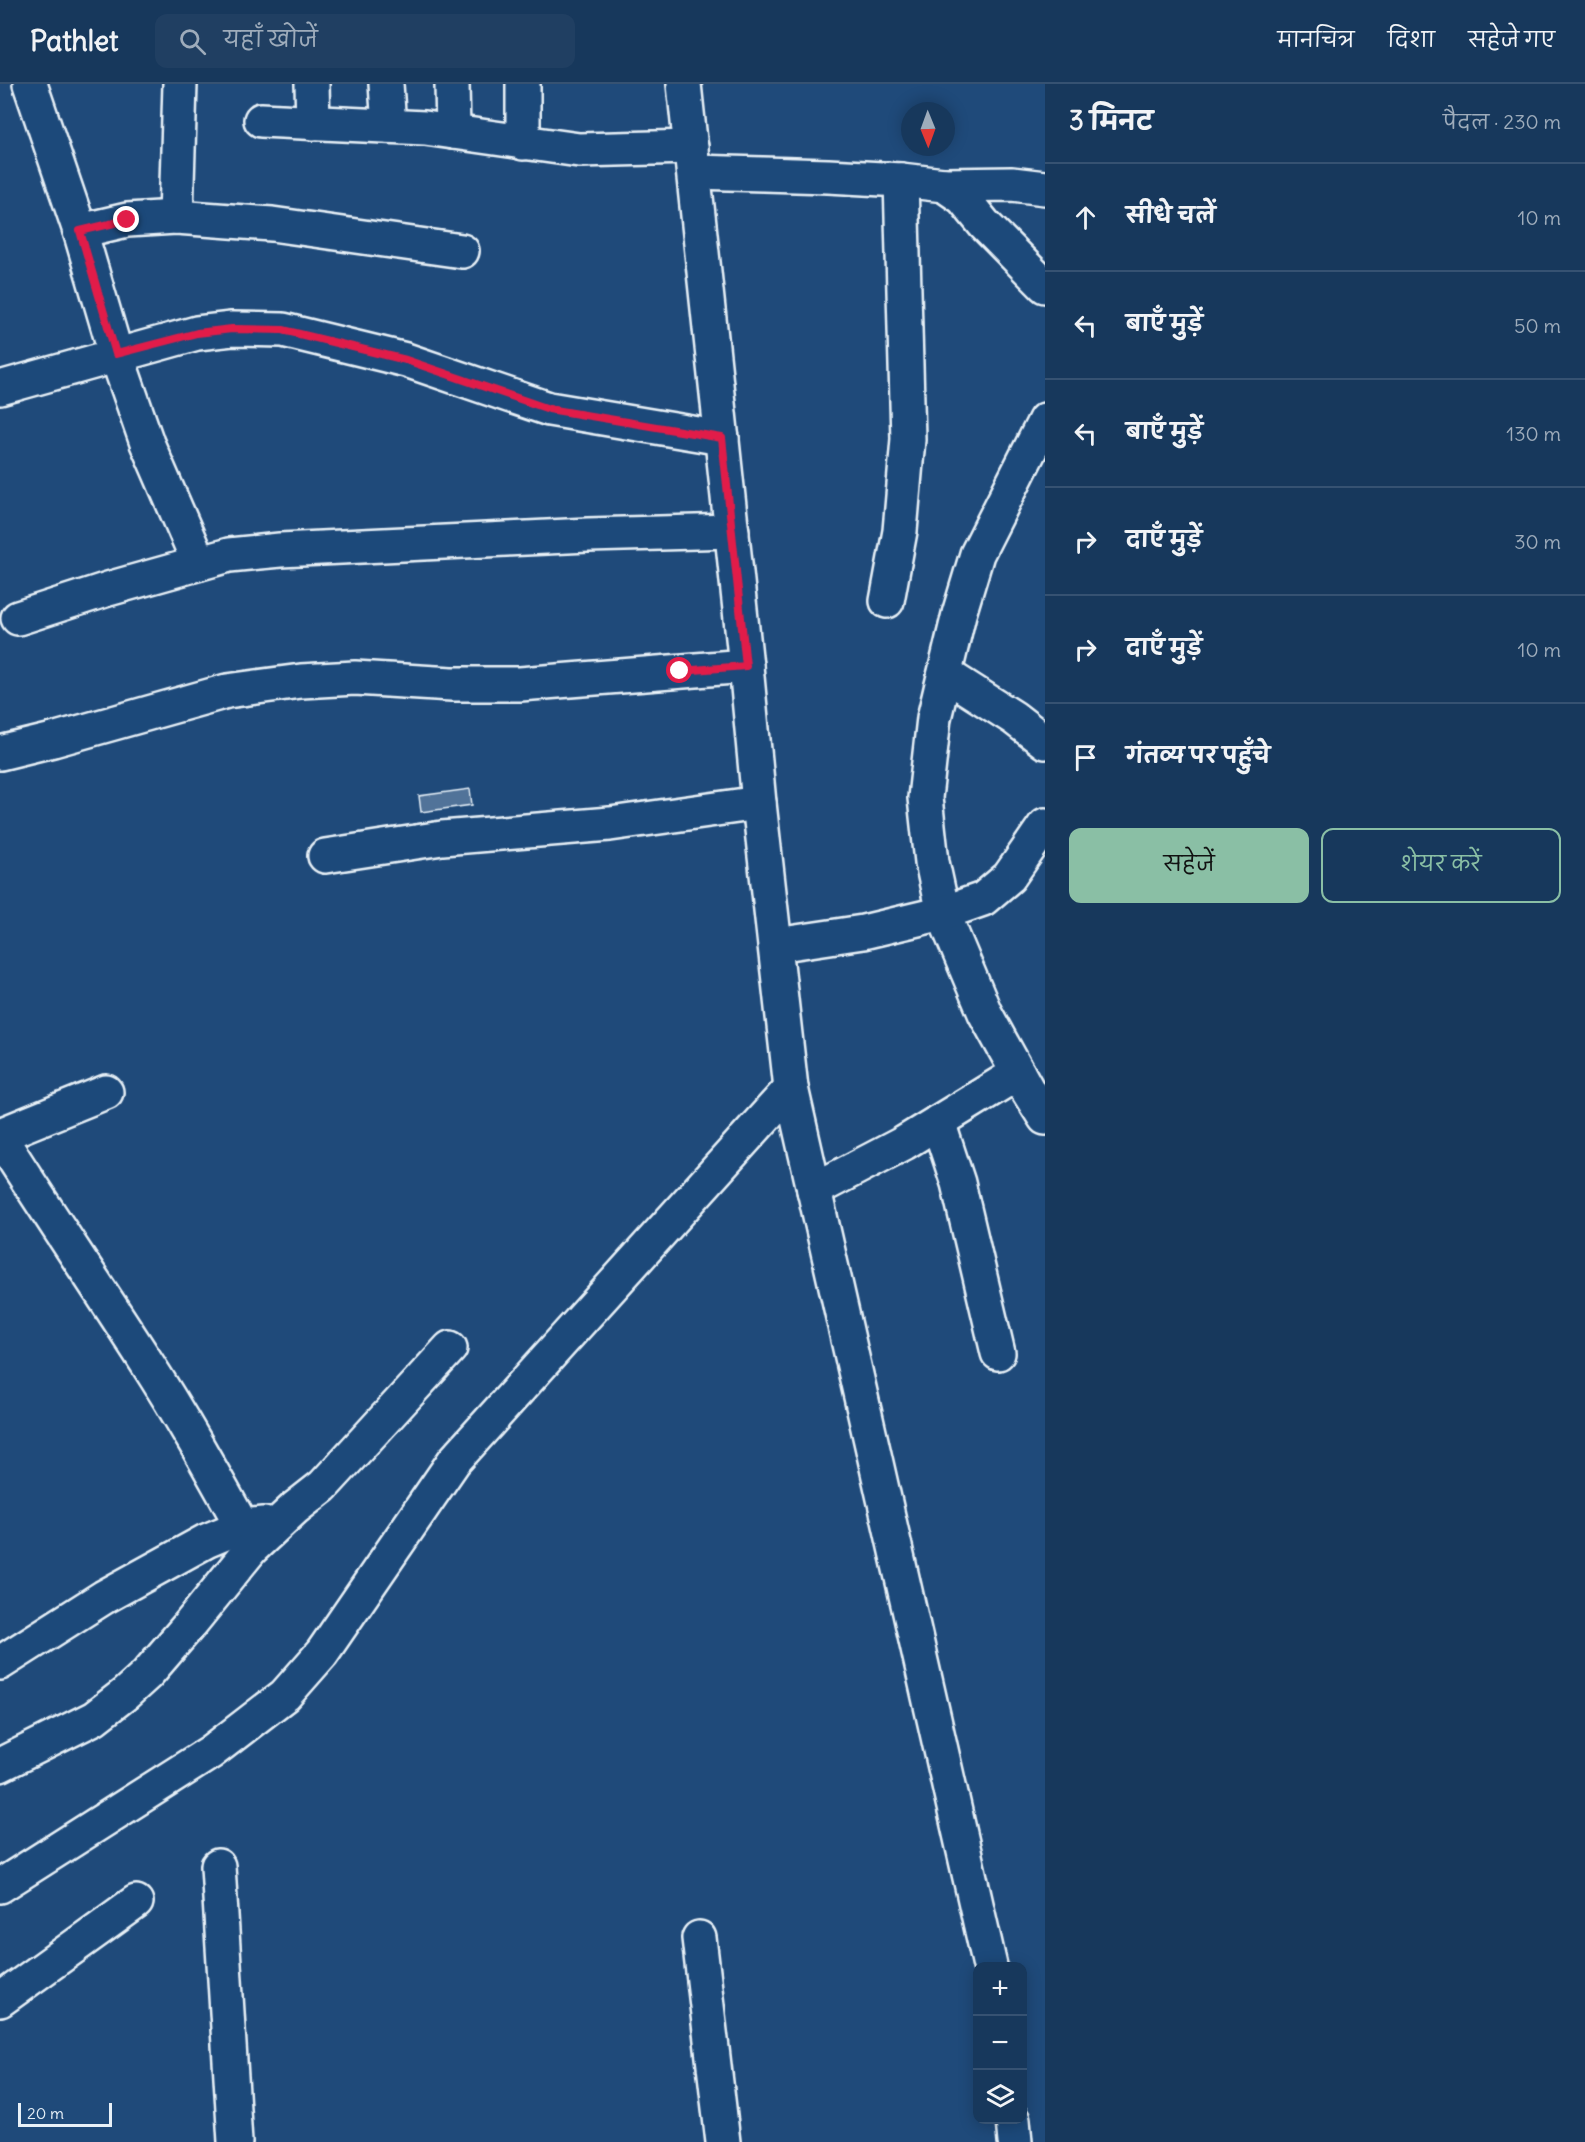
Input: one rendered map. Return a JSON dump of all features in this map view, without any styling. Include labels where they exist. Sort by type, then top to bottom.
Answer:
[{"type":"street","points":[[30,84],[80,231],[116,354],[147,442],[199,563]]},
{"type":"street","points":[[176,217],[180,84]]},
{"type":"street","points":[[312,84],[313,123]]},
{"type":"street","points":[[386,84],[389,126]]},
{"type":"street","points":[[452,84],[453,132]]},
{"type":"street","points":[[523,84],[523,143]]},
{"type":"street","points":[[684,84],[759,803],[792,1088],[989,1962]]},
{"type":"street","points":[[261,120],[389,126],[453,132],[579,150],[693,159],[828,176],[944,185],[1012,184],[1045,188]]},
{"type":"street","points":[[887,601],[900,531],[908,439],[901,180]]},
{"type":"street","points":[[944,185],[963,198],[984,224],[1045,286]]},
{"type":"street","points":[[80,231],[127,220],[176,217],[272,224],[462,251]]},
{"type":"street","points":[[0,388],[197,333],[232,329],[283,330],[406,360],[549,409],[722,438]]},
{"type":"street","points":[[1045,420],[977,554],[959,614],[934,718],[925,798],[933,862],[943,913],[985,1013],[1045,1118]]},
{"type":"street","points":[[18,618],[229,555],[280,550],[588,535],[732,531]]},
{"type":"street","points":[[0,753],[227,691],[301,681],[355,678],[452,684],[520,684],[746,666]]},
{"type":"street","points":[[945,674],[1014,718],[1045,742]]},
{"type":"street","points":[[325,856],[442,838],[610,824],[759,803]]},
{"type":"street","points":[[776,945],[863,932],[943,913],[983,899],[1009,877],[1045,825]]},
{"type":"street","points":[[814,1190],[904,1143],[1018,1073]]},
{"type":"street","points":[[0,1886],[211,1752],[285,1695],[322,1653],[454,1461],[792,1088]]},
{"type":"street","points":[[106,1092],[0,1136],[61,1234],[145,1360],[242,1526]]},
{"type":"street","points":[[938,1122],[958,1183],[998,1353]]},
{"type":"street","points":[[0,1765],[94,1718],[126,1694],[147,1674],[251,1549],[323,1486],[450,1348]]},
{"type":"street","points":[[0,1663],[104,1597],[206,1540],[242,1526],[278,1523]]},
{"type":"street","points":[[218,1866],[235,2142]]},
{"type":"street","points":[[0,2000],[136,1902]]},
{"type":"street","points":[[699,1938],[723,2142]]},
{"type":"street","points":[[1013,2124],[1015,2142]]},
{"type":"building","points":[[470,789],[472,805],[421,812],[419,796]]},
{"type":"route","points":[[127,220],[80,231],[116,354],[197,333],[232,329],[283,330],[406,360],[549,409],[722,438],[746,666],[680,671]]}]
